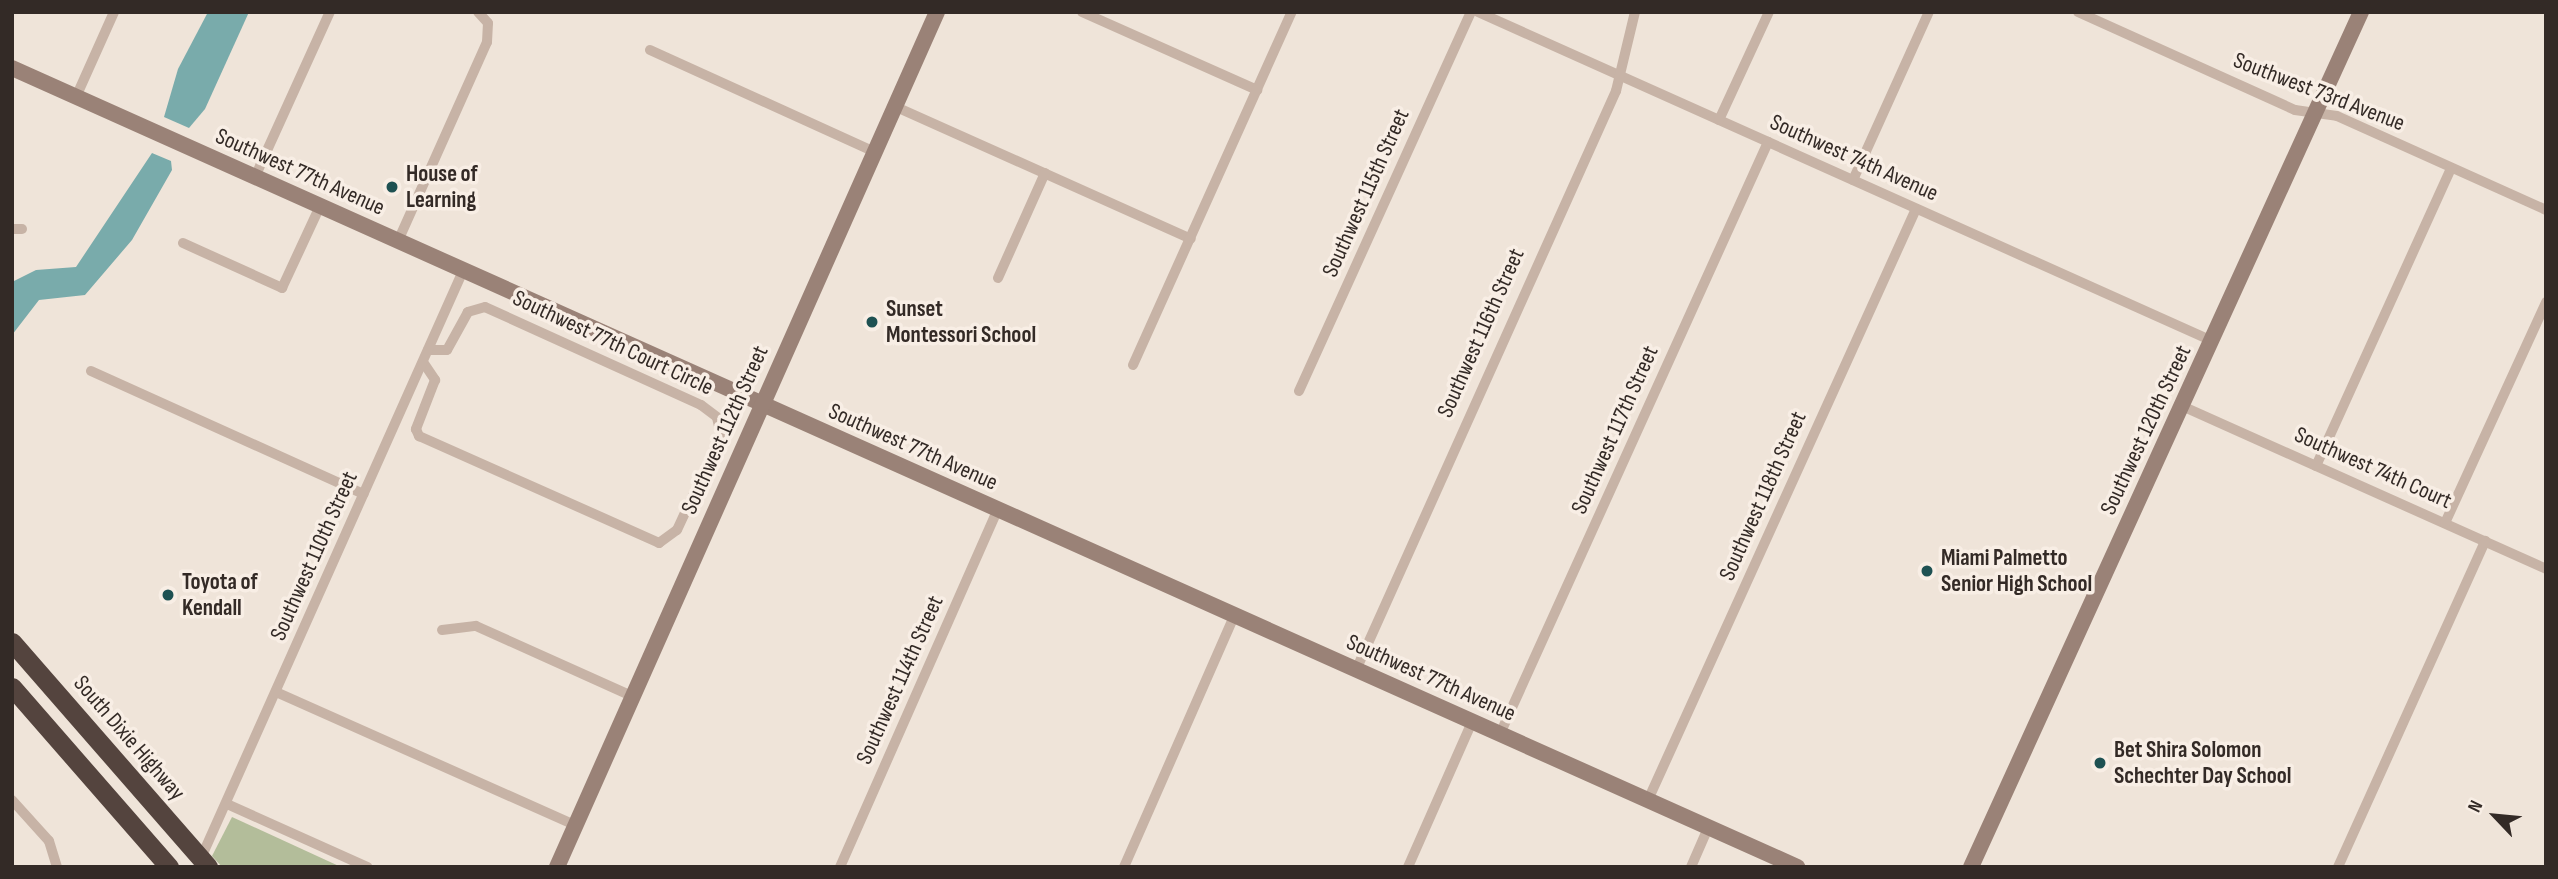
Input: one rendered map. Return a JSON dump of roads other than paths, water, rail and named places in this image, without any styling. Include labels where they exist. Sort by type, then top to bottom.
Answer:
[{"type":"highway","name":"South Dixie Highway","points":[[12,642],[202,864]]},
{"type":"highway","points":[[12,687],[169,867]]},
{"type":"street","points":[[76,97],[114,12]]},
{"type":"street","points":[[256,177],[330,12]]},
{"type":"street","points":[[398,242],[488,42],[488,23],[478,12]]},
{"type":"street","name":"Southwest 112th Street","points":[[557,867],[937,12]]},
{"type":"street","points":[[1082,12],[1257,90]]},
{"type":"street","points":[[1133,365],[1292,12]]},
{"type":"street","name":"Southwest 115th Street","points":[[1299,391],[1471,12]]},
{"type":"street","name":"Southwest 74th Avenue","points":[[1478,12],[2212,341]]},
{"type":"street","name":"Southwest 116th Street","points":[[1356,670],[1621,76],[1635,12]]},
{"type":"street","points":[[1720,120],[1769,12]]},
{"type":"street","points":[[1853,180],[1929,12]]},
{"type":"street","name":"Southwest 73rd Avenue","points":[[2078,12],[2315,114],[2337,116],[2546,210]]},
{"type":"street","name":"Southwest 120th Street","points":[[1971,867],[2361,12]]},
{"type":"street","points":[[650,51],[873,151]]},
{"type":"street","name":"Southwest 77th Avenue","points":[[12,68],[1797,867]]},
{"type":"street","points":[[894,106],[1191,239]]},
{"type":"street","name":"Southwest 117th Street","points":[[1500,734],[1768,142]]},
{"type":"street","points":[[2316,466],[2451,168]]},
{"type":"street","points":[[998,278],[1045,173]]},
{"type":"street","points":[[183,243],[282,288],[320,206]]},
{"type":"street","name":"Southwest 118th Street","points":[[1648,800],[1916,209]]},
{"type":"street","name":"Southwest 110th Street","points":[[202,864],[463,271]]},
{"type":"street","points":[[2445,523],[2546,302]]},
{"type":"street","name":"Southwest 77th Court Circle","points":[[424,408],[416,429],[422,439],[659,543],[677,530],[721,435],[717,417],[701,405],[485,307],[468,312],[450,346],[429,350]]},
{"type":"street","points":[[408,396],[424,408],[435,380],[423,362]]},
{"type":"street","points":[[91,371],[364,494]]},
{"type":"street","name":"Southwest 74th Court","points":[[2182,405],[2546,569]]},
{"type":"street","name":"Southwest 114th Street","points":[[840,867],[998,509]]},
{"type":"street","points":[[2338,867],[2485,541]]},
{"type":"street","points":[[1124,867],[1234,615]]},
{"type":"street","points":[[442,630],[476,626],[632,696]]},
{"type":"street","points":[[276,692],[575,825]]},
{"type":"street","points":[[1408,867],[1472,722]]},
{"type":"street","points":[[12,800],[49,841],[57,865]]},
{"type":"street","points":[[227,804],[367,867]]},
{"type":"street","points":[[1691,867],[1708,828]]},
{"type":"water","points":[[208,12],[249,12],[205,109],[189,128],[164,117],[178,69]]},
{"type":"water","points":[[152,153],[171,161],[172,170],[132,240],[85,295],[39,300],[12,335],[12,282],[36,270],[76,267]]},
{"type":"place","name":"House of Learning","points":[[392,187]]},
{"type":"place","name":"Sunset Montessori School","points":[[872,322]]},
{"type":"place","name":"Miami Palmetto Senior High School","points":[[1927,571]]},
{"type":"place","name":"Toyota of Kendall","points":[[168,595]]},
{"type":"place","name":"Bet Shira Solomon Schechter Day School","points":[[2100,763]]}]
